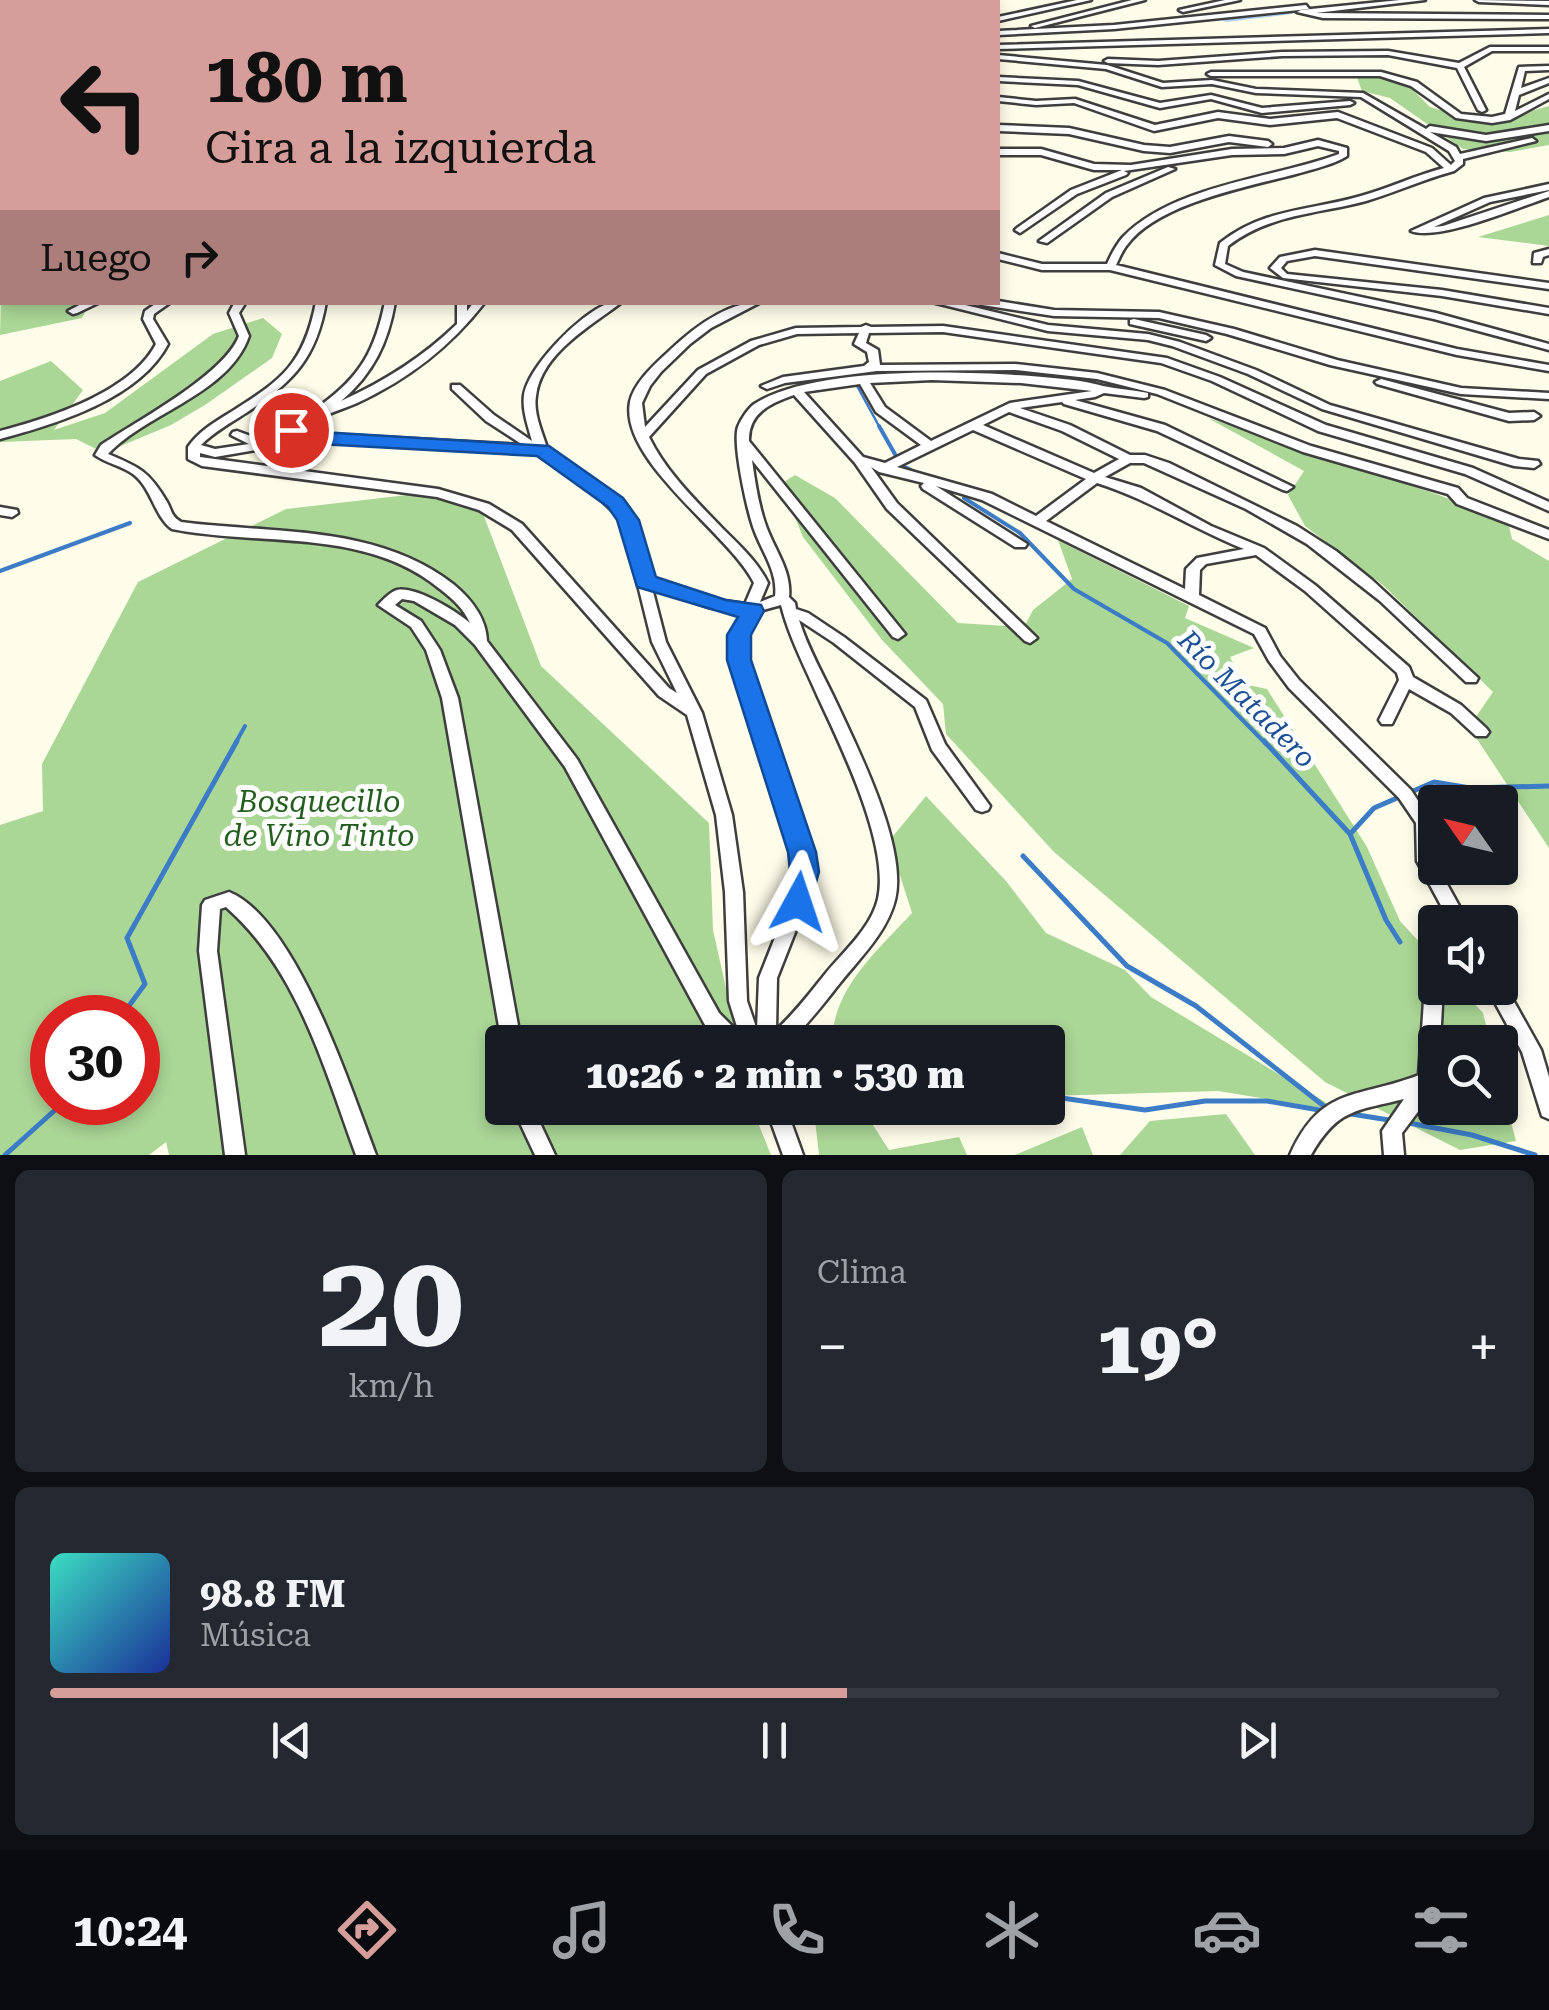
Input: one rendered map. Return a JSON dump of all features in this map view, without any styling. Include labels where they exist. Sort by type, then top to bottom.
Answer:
[{"type":"street","points":[[1000,19],[1086,0]]},
{"type":"street","points":[[1012,33],[1141,0]]},
{"type":"street","points":[[1000,34],[1125,28],[1184,10],[1236,0]]},
{"type":"street","points":[[1351,0],[1300,12],[1324,16],[1549,17]]},
{"type":"street","points":[[1147,23],[1421,0]]},
{"type":"street","points":[[1480,0],[1549,3]]},
{"type":"street","points":[[1125,28],[1201,40]]},
{"type":"street","points":[[1000,47],[1549,30]]},
{"type":"street","points":[[1460,66],[1470,56],[1493,48],[1549,49]]},
{"type":"street","points":[[1047,61],[1158,63],[1282,54],[1388,53],[1460,66]]},
{"type":"street","points":[[1000,57],[1107,67],[1158,84],[1212,82],[1256,91],[1363,95],[1460,158]]},
{"type":"street","points":[[1460,66],[1482,110]]},
{"type":"street","points":[[1507,118],[1522,68],[1549,68]]},
{"type":"street","points":[[1158,84],[1204,74],[1382,74],[1414,84],[1459,116],[1507,118],[1549,96]]},
{"type":"street","points":[[1000,79],[1028,84],[1078,82],[1160,106],[1207,97],[1256,111],[1350,103]]},
{"type":"street","points":[[1516,92],[1549,80]]},
{"type":"street","points":[[1000,99],[1036,103],[1075,100],[1154,128],[1215,116],[1270,122],[1333,115],[1429,150],[1451,169]]},
{"type":"street","points":[[1000,119],[1070,122],[1105,140]]},
{"type":"street","points":[[1410,124],[1480,138],[1549,128]]},
{"type":"street","points":[[1000,128],[1065,130],[1164,150],[1229,140],[1279,145],[1322,138],[1344,150],[1342,156],[1324,164],[1223,189],[1167,212],[1130,239],[1113,256],[1110,267]]},
{"type":"street","points":[[1220,264],[1224,246],[1249,227],[1300,210],[1364,198],[1451,169],[1460,158],[1549,138]]},
{"type":"street","points":[[1020,230],[1074,192],[1105,177],[1232,152],[1336,144]]},
{"type":"street","points":[[1000,152],[1048,153],[1098,168],[1148,166]]},
{"type":"street","points":[[1044,241],[1110,195],[1194,159]]},
{"type":"street","points":[[1549,190],[1444,229],[1416,231],[1487,200],[1549,190]]},
{"type":"street","points":[[1537,262],[1538,255],[1549,252]]},
{"type":"street","points":[[1282,275],[1275,268],[1284,259],[1315,253],[1549,286]]},
{"type":"street","points":[[1000,256],[1042,267],[1110,267],[1457,352],[1549,368]]},
{"type":"street","points":[[1220,264],[1549,311]]},
{"type":"street","points":[[1220,264],[1240,274],[1436,316],[1549,346]]},
{"type":"street","points":[[72,312],[88,305]]},
{"type":"street","points":[[0,435],[52,420],[121,384],[152,362],[162,344],[148,319],[162,305]]},
{"type":"street","points":[[240,305],[234,313],[244,336],[228,364],[104,448],[101,455],[139,472],[162,504],[167,519],[177,526],[342,543],[412,560],[465,603],[481,630],[480,642]]},
{"type":"street","points":[[320,305],[313,342],[298,368],[280,386],[207,432],[194,447],[194,458],[438,493],[484,507],[517,528],[664,692],[694,713]]},
{"type":"street","points":[[390,305],[385,334],[374,362],[350,389],[291,430],[319,438],[542,450]]},
{"type":"street","points":[[462,305],[462,325]]},
{"type":"street","points":[[298,422],[384,387],[431,355],[478,305]]},
{"type":"street","points":[[542,450],[535,434],[530,390],[554,352],[612,305]]},
{"type":"street","points":[[749,305],[722,317],[655,371],[635,407],[642,438],[651,454],[759,575],[761,590],[739,635],[739,660],[797,832],[804,872],[798,902],[768,978],[767,1025]]},
{"type":"street","points":[[949,305],[1035,326],[1148,336],[1252,372],[1326,407],[1518,464],[1534,464]]},
{"type":"street","points":[[1000,305],[1167,326],[1206,338]]},
{"type":"street","points":[[1054,313],[1136,313],[1174,318],[1353,368],[1477,394],[1549,396]]},
{"type":"street","points":[[866,328],[860,344],[872,350],[874,363],[866,374]]},
{"type":"street","points":[[642,438],[702,372],[755,343],[796,332],[942,329],[1163,360],[1216,378],[1322,428],[1468,470],[1549,507]]},
{"type":"street","points":[[766,386],[783,380],[1015,367],[1097,376],[1177,397],[1307,450],[1453,491],[1462,501],[1549,535]]},
{"type":"street","points":[[1353,368],[1392,386],[1500,414],[1534,416]]},
{"type":"street","points":[[866,374],[880,410],[930,446]]},
{"type":"street","points":[[794,1025],[880,914],[889,876],[874,811],[786,605],[783,583],[757,522],[742,428],[758,406],[797,391],[866,374],[973,376],[1177,397]]},
{"type":"street","points":[[456,387],[490,418],[616,502],[628,520],[659,642],[694,713],[724,815],[734,892],[738,1001],[746,1025]]},
{"type":"street","points":[[883,469],[1009,408],[1098,394],[1100,389]]},
{"type":"street","points":[[797,391],[859,460],[892,506],[1030,638]]},
{"type":"street","points":[[1058,400],[1152,424],[1287,487]]},
{"type":"street","points":[[1009,408],[1066,428],[1128,459],[1145,459],[1165,466],[1301,534],[1330,552],[1471,678]]},
{"type":"street","points":[[973,425],[1095,478],[1136,490],[1206,529],[1259,552],[1310,588],[1404,671],[1406,680],[1388,720]]},
{"type":"street","points":[[194,447],[215,453],[262,444],[237,435]]},
{"type":"street","points":[[744,443],[898,634]]},
{"type":"street","points":[[1037,522],[1095,478],[1128,459]]},
{"type":"street","points":[[859,460],[987,498],[1260,630],[1274,658],[1294,684],[1338,731],[1399,785],[1424,822],[1426,860],[1451,905]]},
{"type":"street","points":[[913,477],[1020,544]]},
{"type":"street","points":[[1192,596],[1193,570],[1202,561],[1259,552]]},
{"type":"street","points":[[646,582],[723,607],[752,611],[786,605],[803,616],[921,704],[938,746],[982,806]]},
{"type":"street","points":[[508,1025],[450,698],[432,650],[416,624],[387,608],[386,602],[399,594],[418,597],[441,608],[480,642],[572,763],[718,1025]]},
{"type":"street","points":[[1406,680],[1456,709],[1481,732]]},
{"type":"street","points":[[235,1155],[208,951],[212,905],[229,898],[251,913],[301,990],[366,1155]]},
{"type":"street","points":[[1506,1005],[1531,1050],[1549,1110]]},
{"type":"street","points":[[1300,1155],[1314,1126],[1340,1104],[1404,1092],[1418,1086]]},
{"type":"street","points":[[1394,1155],[1392,1132],[1418,1095]]},
{"type":"street","points":[[531,1125],[545,1155]]},
{"type":"street","points":[[782,1125],[793,1155]]},
{"type":"green space","points":[[1356,75],[1382,77],[1409,86],[1430,107],[1487,124],[1549,106],[1549,145],[1510,152],[1463,149],[1390,98],[1362,91]]},
{"type":"green space","points":[[1549,215],[1549,246],[1478,237]]},
{"type":"green space","points":[[1,305],[89,305],[82,318],[0,335]]},
{"type":"green space","points":[[263,318],[282,334],[272,358],[171,425],[104,453],[76,439],[0,442],[0,381],[51,361],[83,390],[54,430],[105,413],[213,334]]},
{"type":"green space","points":[[1208,418],[1508,522],[1512,539],[1549,561],[1549,848],[1518,801],[1518,785],[1507,785],[1469,727],[1493,692],[1384,586],[1305,526],[1288,495],[1304,471]]},
{"type":"green space","points":[[795,475],[835,498],[958,623],[1024,627],[1033,610],[1072,579],[1058,540],[1189,606],[1185,618],[1254,648],[1230,657],[1243,684],[1267,689],[1367,847],[1400,921],[1418,941],[1418,1005],[1476,1005],[1483,1013],[1486,1025],[1418,1025],[1418,1125],[1512,1125],[1516,1141],[1460,1150],[1325,1082],[1054,852],[946,734],[943,704],[882,640],[803,537],[781,484]]},
{"type":"green space","name":"Bosquecillo de Vino Tinto","points":[[416,494],[482,511],[541,666],[709,823],[713,930],[734,1025],[485,1025],[485,1125],[759,1125],[771,1155],[169,1155],[166,1142],[149,1155],[0,1155],[0,825],[43,811],[42,764],[138,582],[286,509]]},
{"type":"green space","points":[[926,796],[1006,881],[1046,933],[1125,970],[1151,997],[1340,1111],[1218,1091],[1065,1096],[1065,1025],[834,1025],[841,1001],[861,969],[912,913],[889,841]]},
{"type":"green space","points":[[1226,1114],[1255,1155],[1120,1155],[1150,1121]]},
{"type":"green space","points":[[816,1125],[873,1125],[889,1150],[959,1137],[967,1155],[819,1155]]},
{"type":"green space","points":[[1082,1127],[1093,1155],[1015,1155]]},
{"type":"waterway","points":[[1226,20],[1289,12]]},
{"type":"waterway","name":"Río Matadero","points":[[856,384],[880,428]]},
{"type":"waterway","name":"Río Matadero","points":[[879,426],[896,456]]},
{"type":"waterway","name":"Río Matadero","points":[[901,465],[919,474]]},
{"type":"waterway","name":"Río Matadero","points":[[964,498],[1020,533],[1074,589],[1167,643],[1266,744]]},
{"type":"waterway","points":[[0,571],[130,523]]},
{"type":"waterway","points":[[235,744],[245,726]]},
{"type":"waterway","points":[[137,995],[145,984],[127,938],[237,741]]},
{"type":"waterway","name":"Río Matadero","points":[[1264,741],[1350,834],[1386,920],[1400,942]]},
{"type":"waterway","points":[[1351,833],[1374,808],[1434,782],[1470,788],[1549,786]]},
{"type":"waterway","points":[[1023,856],[1127,966],[1196,1006],[1329,1110]]},
{"type":"waterway","points":[[1065,1098],[1145,1110],[1205,1101],[1267,1101],[1325,1111]]},
{"type":"waterway","points":[[1345,1113],[1395,1121]]},
{"type":"waterway","points":[[1409,1123],[1472,1135],[1535,1155]]},
{"type":"waterway","points":[[5,1155],[38,1125]]},
{"type":"route","points":[[291,430],[319,438],[542,450],[616,502],[628,520],[646,582],[723,607],[752,611],[739,635],[739,660],[802,852],[804,872],[798,902]]}]
